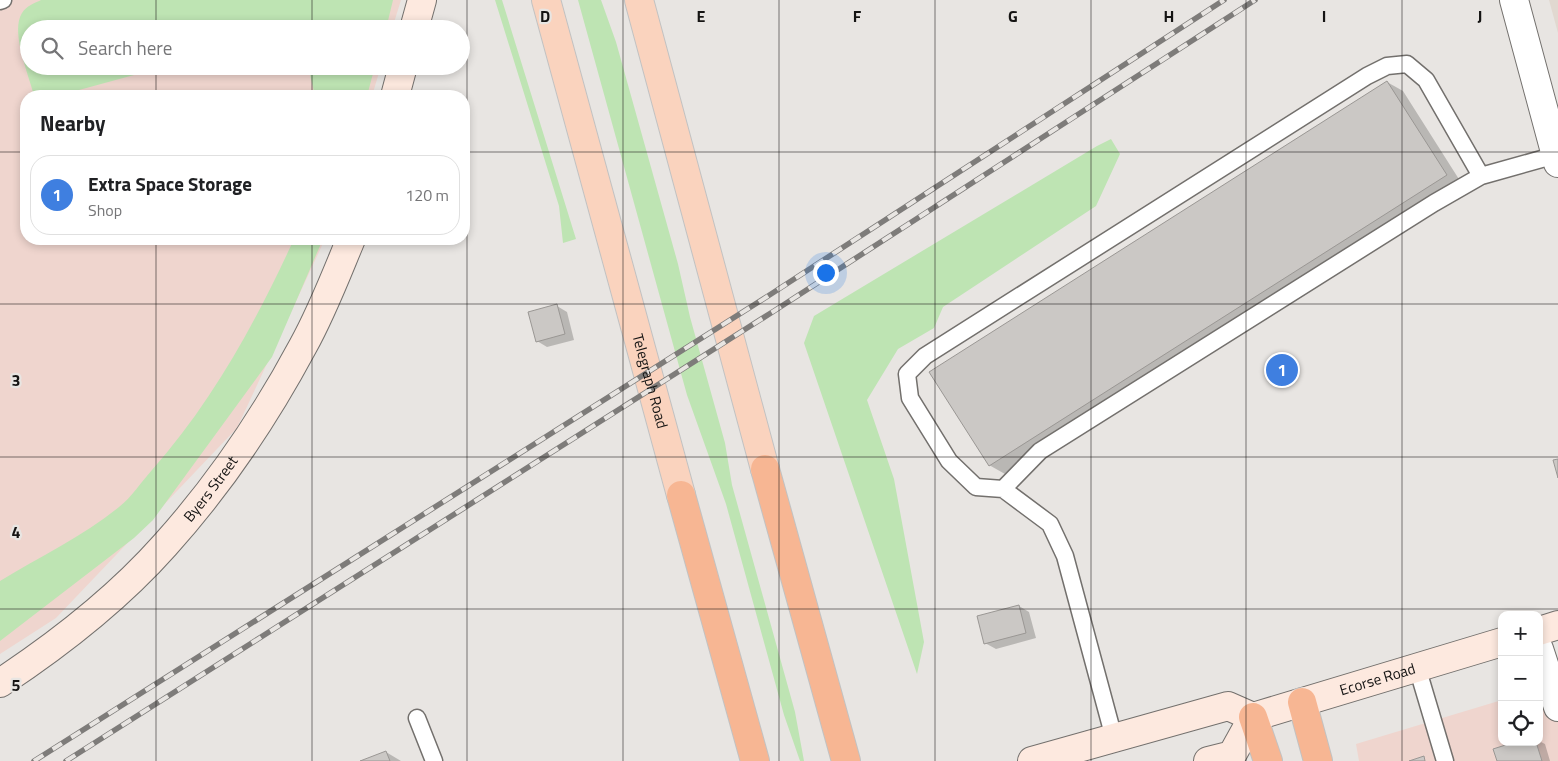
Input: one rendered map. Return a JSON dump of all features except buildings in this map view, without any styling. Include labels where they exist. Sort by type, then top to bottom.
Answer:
[{"type":"highway","points":[[765,469],[846,761]]},
{"type":"highway","name":"Telegraph Road","points":[[681,495],[755,761]]},
{"type":"highway","points":[[1302,702],[1318,761]]},
{"type":"highway","points":[[1253,717],[1268,761]]},
{"type":"main road","name":"Telegraph Road","points":[[546,0],[681,495]]},
{"type":"main road","points":[[639,0],[765,469]]},
{"type":"street","points":[[416,20],[422,0]]},
{"type":"street","points":[[1514,0],[1557,159]]},
{"type":"street","points":[[397,90],[401,75]]},
{"type":"street","name":"Byers Street","points":[[0,683],[86,619],[164,546],[194,512],[228,467],[304,345],[348,245]]},
{"type":"street","points":[[1543,629],[1558,625]]},
{"type":"street","name":"Ecorse Road","points":[[1253,717],[1498,643]]},
{"type":"street","points":[[1541,656],[1558,707]]},
{"type":"street","points":[[1032,761],[1228,706],[1253,717],[1232,754],[1208,761]]},
{"type":"lane","points":[[1114,738],[1065,556],[1050,524],[1003,489],[976,487],[949,461],[910,398],[907,374],[924,356],[1350,87],[1387,66],[1407,64],[1426,80],[1481,176]]},
{"type":"lane","points":[[1003,489],[1040,451],[1425,208],[1481,176],[1557,159]]},
{"type":"lane","points":[[1417,667],[1445,761]]},
{"type":"lane","points":[[417,718],[434,761]]},
{"type":"shaded area","points":[[0,0],[401,0],[395,20],[20,20],[20,75],[378,75],[374,90],[20,90],[20,245],[322,245],[237,428],[56,618],[0,654]]},
{"type":"shaded area","points":[[1549,0],[1558,0],[1558,33]]},
{"type":"shaded area","points":[[1558,683],[1558,761],[1359,761],[1356,744],[1498,701],[1498,746],[1543,746],[1543,688]]},
{"type":"green space","points":[[41,0],[393,0],[388,20],[20,20],[20,46],[19,21],[22,13],[31,5]]},
{"type":"green space","points":[[495,0],[502,0],[576,239],[563,243],[559,206]]},
{"type":"green space","points":[[578,0],[601,0],[616,42],[678,264],[690,317],[725,443],[732,485],[795,712],[804,761],[800,761],[784,715],[726,504],[687,395]]},
{"type":"green space","points":[[28,75],[134,75],[79,90],[32,90]]},
{"type":"green space","points":[[310,75],[373,75],[369,90],[314,90]]},
{"type":"green space","points":[[1111,139],[1120,154],[1096,206],[943,307],[934,328],[898,349],[867,400],[894,479],[924,642],[917,674],[804,343],[814,316]]},
{"type":"green space","points":[[291,245],[320,245],[272,357],[153,520],[134,538],[0,641],[0,581],[61,546],[105,518],[124,503],[174,444],[213,389],[248,331]]},
{"type":"railway","points":[[34,761],[768,296],[1224,0]]},
{"type":"railway","points":[[66,761],[774,311],[1255,0]]},
{"type":"place","name":"Extra Space Storage","points":[[1282,370]]}]
